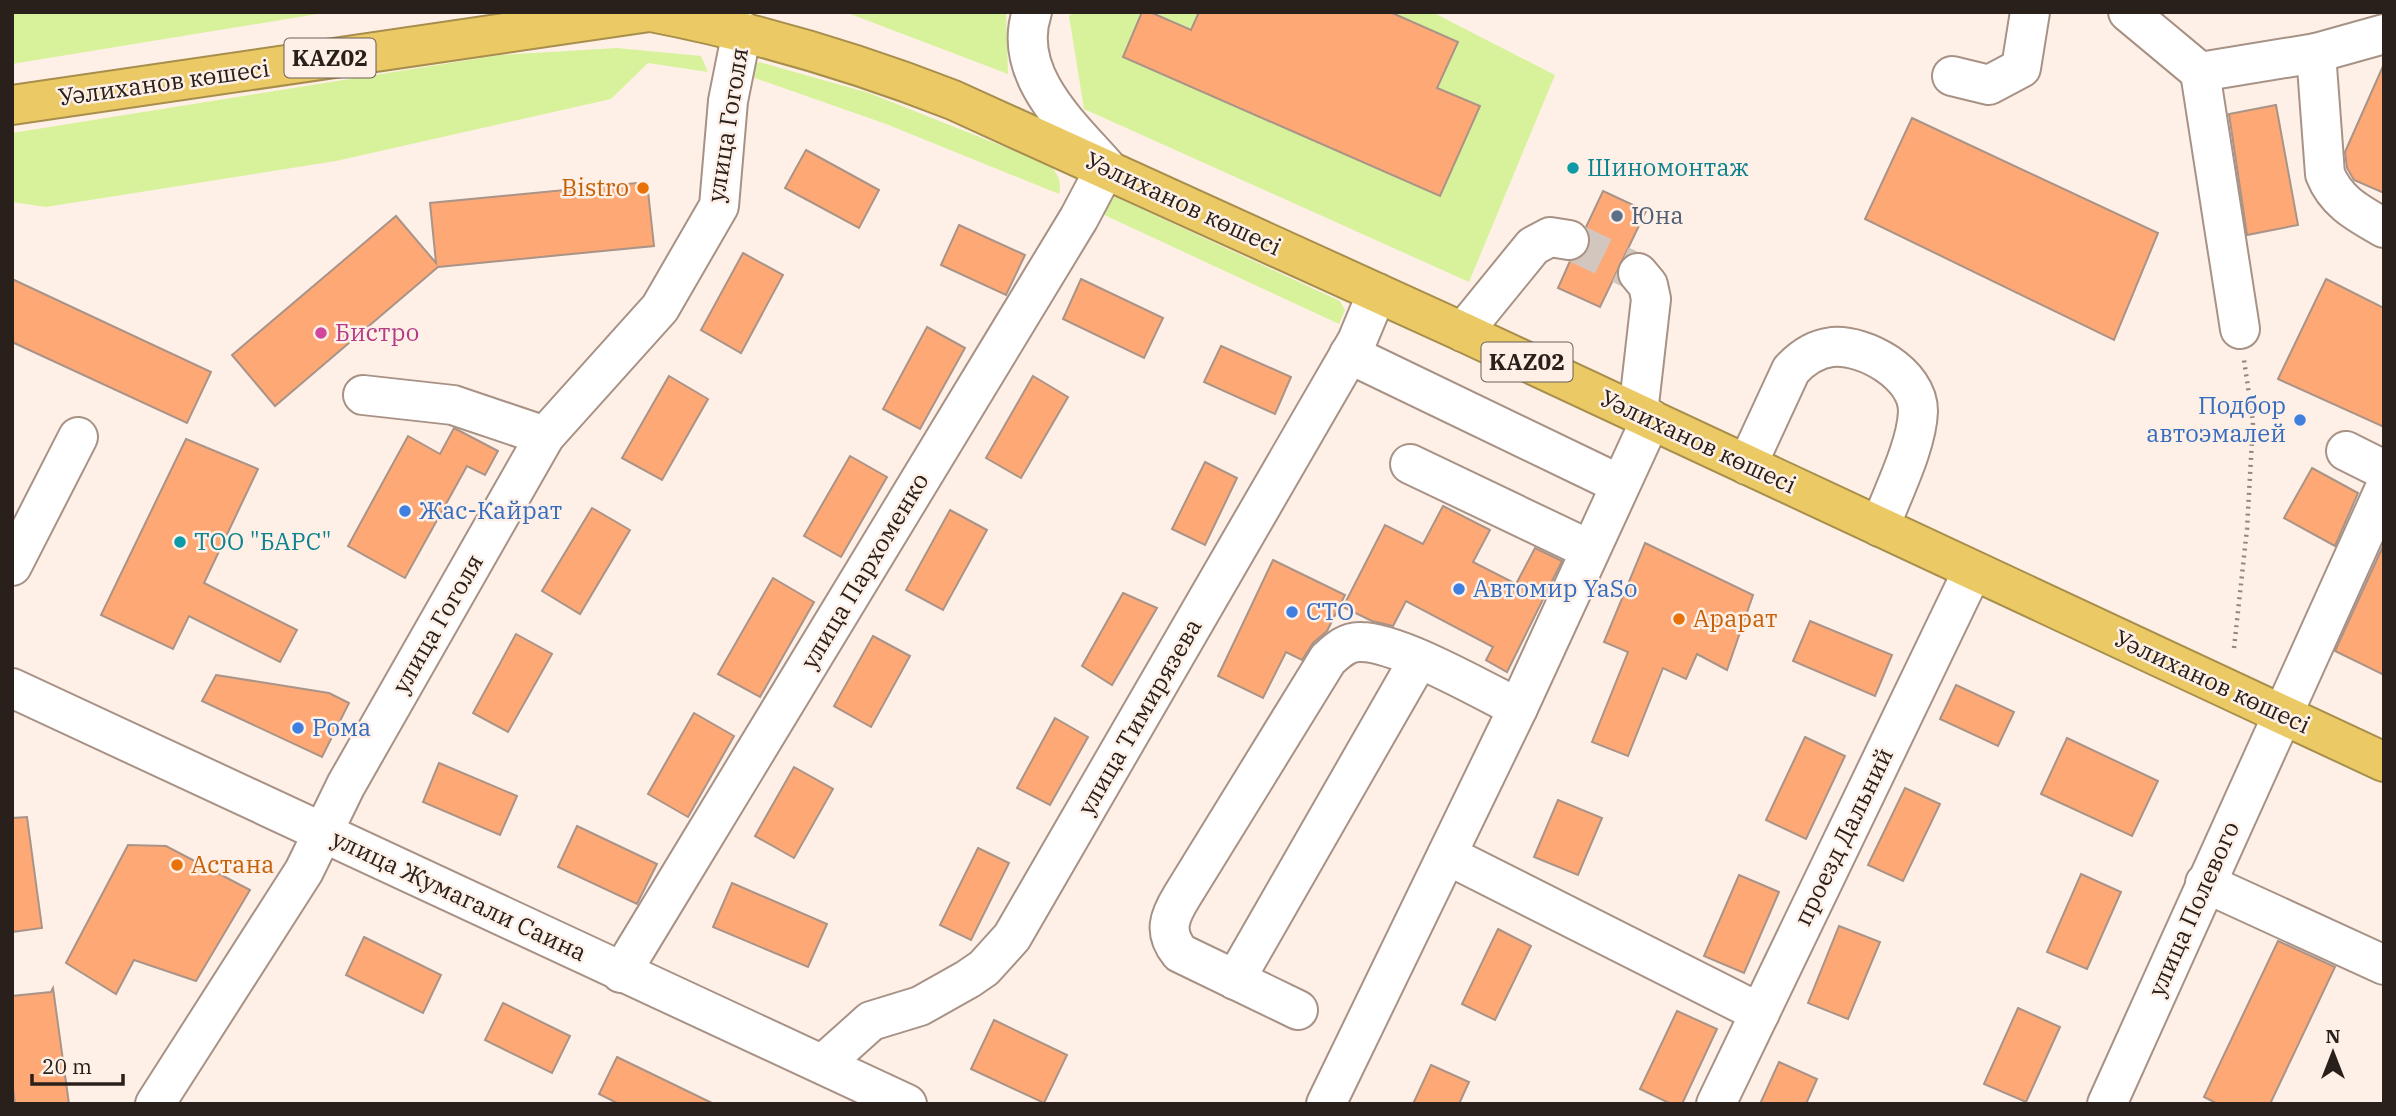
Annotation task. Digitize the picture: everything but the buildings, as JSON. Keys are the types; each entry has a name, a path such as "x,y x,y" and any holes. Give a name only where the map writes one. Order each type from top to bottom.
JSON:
{"highway":[{"name":"Уәлиханов көшесі","path":"12,105 650,12 742,31 905,82 1106,167 1644,416 1972,572 2384,761"}],"street":[{"path":"1032,12 1030,55 1047,100 1106,167"},
{"path":"1952,76 1989,85 2021,68 2030,12"},
{"path":"2128,12 2200,72 2240,329"},
{"name":"улица Гоголя","path":"155,1104 304,871 321,832 545,436 660,308 719,206 728,101 742,31"},
{"path":"2200,72 2316,53 2384,34"},
{"path":"2316,53 2328,181 2340,200 2384,228"},
{"name":"улица Пархоменко","path":"621,973 1079,218 1106,167"},
{"path":"1463,332 1533,246 1550,237 1569,240"},
{"path":"1326,1104 1518,708 1619,484 1644,416 1651,299 1648,285 1638,273"},
{"name":"улица Тимирязева","path":"823,1064 871,1021 920,1006 968,979 991,961 1012,937 1349,354 1377,293"},
{"path":"1747,465 1791,370 1801,359 1831,347 1848,348 1897,368 1914,390 1918,408 1916,427 1880,527"},
{"path":"1349,354 1619,484"},
{"path":"363,395 453,405 545,436"},
{"path":"12,566 25,507 78,437"},
{"path":"2346,451 2384,470"},
{"path":"1410,464 1588,550"},
{"name":"улица Полевого","path":"2107,1104 2384,490"},
{"name":"проезд Дальний","path":"1716,1104 1972,572"},
{"path":"1298,1010 1180,953 1169,936 1168,926 1175,906 1328,659 1347,644 1359,641 1419,659 1518,708"},
{"path":"1235,980 1419,659"},
{"name":"улица Жумагали Саина","path":"12,688 907,1104"},
{"path":"1447,855 1760,1013"},
{"path":"2205,883 2384,965"}],"path":[{"path":"2234,648 2247,529 2253,422 2240,329"}],"green space":[{"path":"12,12 330,12 12,64"},
{"path":"845,12 1006,12 1008,74"},
{"path":"1074,12 1432,12 1555,75 1469,282 1084,109 1069,16"},
{"path":"617,48 701,56 708,72 648,63 611,99 336,161 46,207 12,202 12,133 500,55"},
{"path":"759,62 869,93 1050,165 1059,178 1059,194 886,124 746,75 747,68"},
{"path":"1109,194 1340,301 1345,310 1339,324 1100,213"}],"tunnel":[{"path":"1569,240 1638,273"}],"place":[{"name":"Шиномонтаж","path":"1573,168"},
{"name":"Bistro","path":"643,188"},
{"name":"Юна","path":"1617,216"},
{"name":"Бистро","path":"321,333"},
{"name":"Подбор автоэмалей","path":"2300,420"},
{"name":"Жас-Кайрат","path":"405,511"},
{"name":"ТОО \"БАРС\"","path":"180,542"},
{"name":"Автомир YaSo","path":"1459,589"},
{"name":"СТО","path":"1292,612"},
{"name":"Арарат","path":"1679,619"},
{"name":"Рома","path":"298,728"},
{"name":"Астана","path":"177,865"}]}
